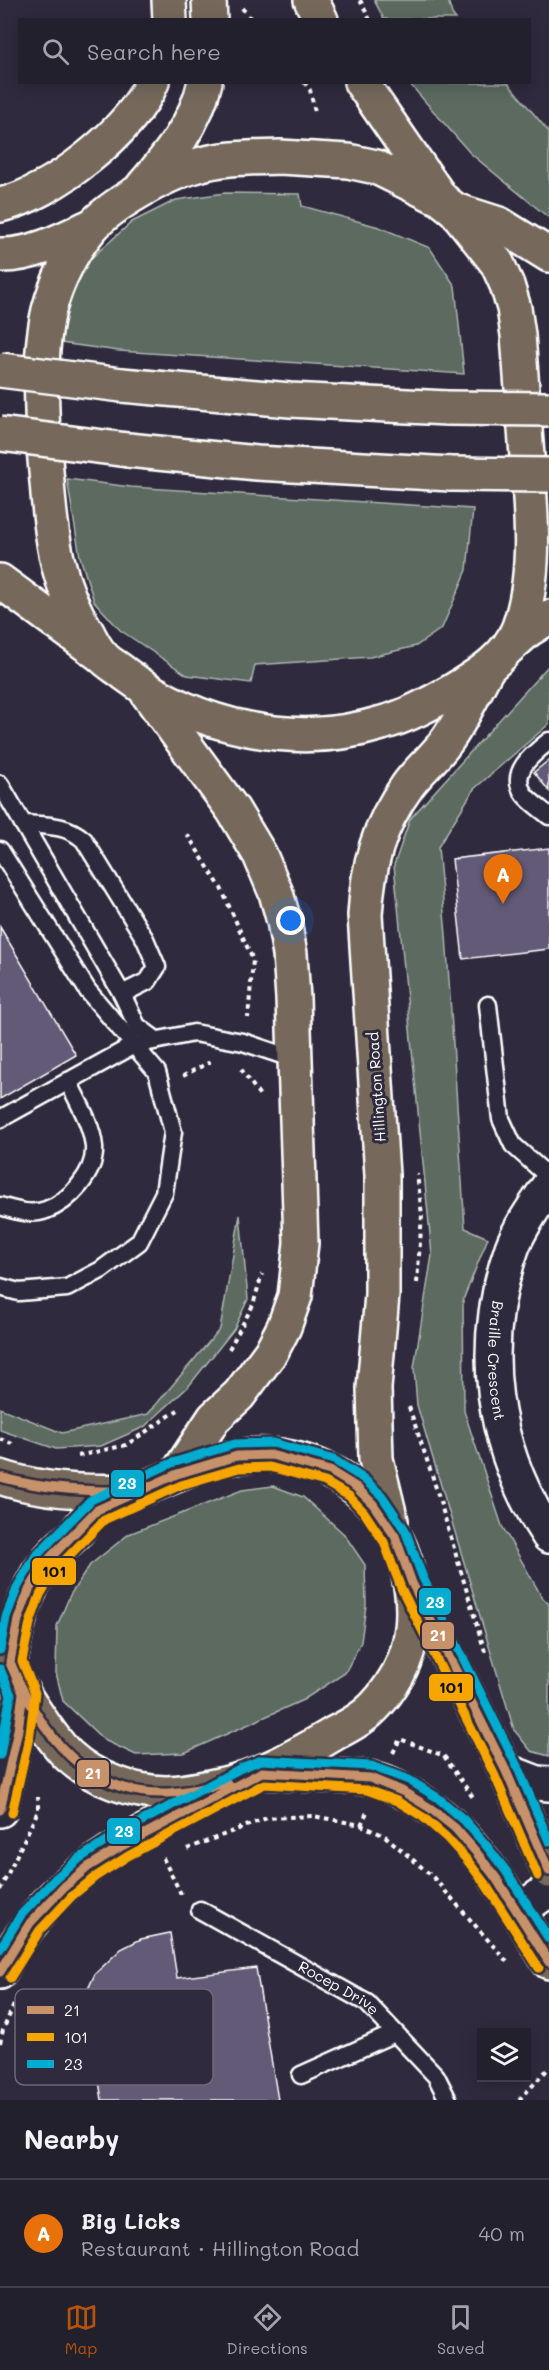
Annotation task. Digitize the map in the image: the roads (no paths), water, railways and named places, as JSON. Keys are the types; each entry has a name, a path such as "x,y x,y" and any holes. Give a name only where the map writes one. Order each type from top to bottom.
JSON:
{"main road":[{"path":"169,0 170,18"},
{"path":"209,0 210,18"},
{"path":"311,0 320,18"},
{"path":"0,205 39,190 72,170 115,134 133,114 148,93 151,84"},
{"path":"134,196 173,149 189,125 197,109 204,84"},
{"path":"362,84 448,204 496,263 507,285 514,308 531,530 531,564 519,628 498,658"},
{"path":"0,255 11,256 34,250 93,225 162,179 195,165 228,159 280,157 348,160 376,167 448,204 500,224 549,255"},
{"path":"93,225 65,271 49,309 43,373 45,457 56,558 64,588 78,619 102,656"},
{"path":"0,370 122,385 290,400 447,408 549,409"},
{"path":"0,434 257,463 451,474 549,475"},
{"path":"0,581 168,703 221,724 263,732 327,734 367,727 409,713 434,702 498,658 528,630 549,618"},
{"name":"Hillington Road","path":"395,1536 376,1459 374,1388 382,1295 382,1175 365,915 367,886 371,859 390,813 409,784 445,743 498,658"},
{"path":"143,687 243,824 260,855 276,893 290,954 301,1243 295,1296 284,1327 271,1352 239,1395 214,1418 177,1474"},
{"path":"412,1583 412,1622 407,1650 399,1672 366,1715 255,1775 208,1787 166,1793 131,1788 100,1777 68,1755 22,1693 5,1655 29,1590 45,1563 97,1510 177,1474 237,1456 271,1455 330,1471 356,1487 373,1504 395,1536 412,1583 506,1771 549,1871"},
{"path":"0,1477 39,1488 64,1491 139,1491"},
{"path":"255,1775 370,1778 417,1799 439,1813 473,1845 498,1879 549,1962"}],"street":[{"name":"Braille Crescent","path":"548,1531 522,1488 508,1451 499,1419 491,1353 494,1320 513,1247 549,1185"},
{"path":"0,1810 18,1730 22,1693"},
{"path":"506,1771 537,1783 549,1784"},
{"path":"8,1986 30,1923 64,1887 88,1867 123,1846 255,1775"},
{"path":"518,1911 549,1890"}],"lane":[{"path":"549,741 527,758 519,776 523,793 549,816"},
{"path":"0,784 122,994 137,1026 156,1040"},
{"path":"23,824 61,827 74,831 84,840 145,939 157,967 148,981 122,994"},
{"path":"0,850 88,991 157,1072 173,1132 164,1193 139,1242 101,1270 67,1288 19,1292 0,1287"},
{"path":"488,1005 501,1119 513,1145 549,1177"},
{"path":"0,1119 134,1045 156,1040 194,1033 243,1042 294,1059"},
{"path":"0,1206 19,1212 45,1211 67,1199 86,1178 94,1149 88,1122 68,1082"},
{"name":"Rocep Drive","path":"200,1910 367,2003 436,2076 448,2100"},
{"path":"301,2075 395,2033"}],"place":[{"name":"Big Licks","path":"503,904"}]}
